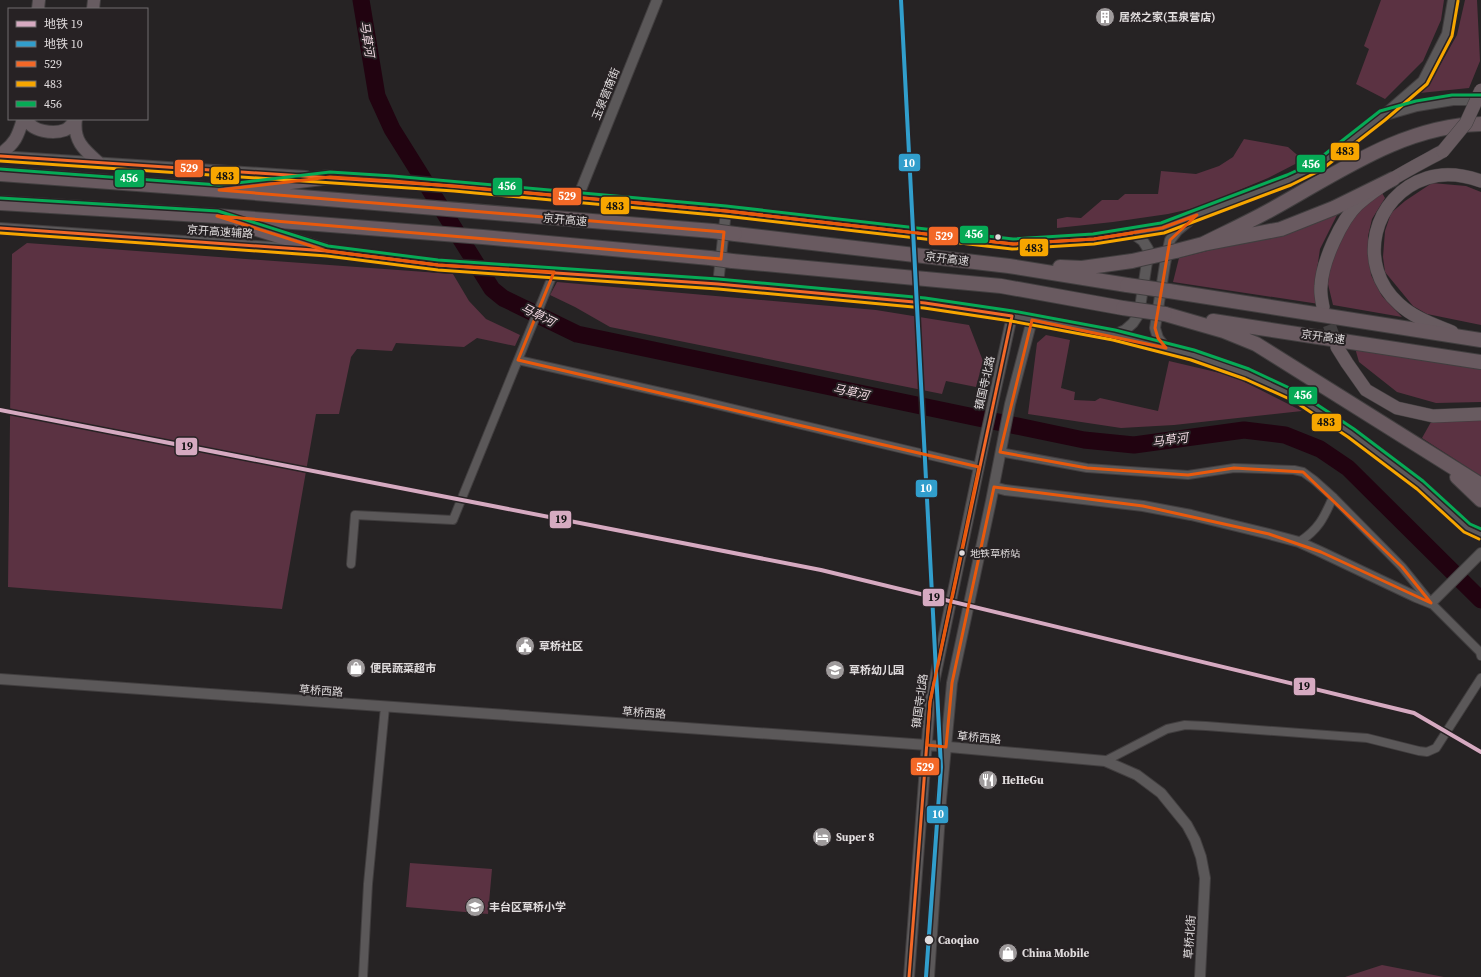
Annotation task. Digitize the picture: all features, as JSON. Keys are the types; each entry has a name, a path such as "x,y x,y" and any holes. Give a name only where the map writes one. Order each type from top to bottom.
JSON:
{"highway":[{"path":"1009,266 1082,268 1132,261 1176,252 1204,244 1280,229 1334,208 1443,151 1466,123 1481,90"},
{"path":"1204,244 1273,209 1345,167 1414,136 1446,128 1481,124"},
{"name":"京开高速","path":"0,174 219,190 467,212 713,231 1009,266 1481,340"},
{"path":"1461,336 1413,316 1398,304 1383,285 1376,266 1374,244 1377,226 1385,210 1396,195 1411,185 1428,177 1445,174 1466,176 1481,181"},
{"path":"219,190 330,178"},
{"path":"1323,307 1321,286 1327,255 1341,228 1357,205 1393,178"},
{"name":"京开高速","path":"0,203 217,216 483,237 1001,286 1124,308 1481,362"},
{"path":"217,216 327,251"},
{"path":"1165,314 1224,331 1256,344 1439,460 1481,484"},
{"path":"1337,346 1366,390 1397,408 1433,416 1481,414"},
{"path":"1439,460 1481,500"}],"main road":[{"path":"0,155 16,139 23,120"},
{"path":"27,120 35,129 59,132 67,129 75,120"},
{"path":"75,120 78,141 98,162"}],"street":[{"name":"玉泉营南街","path":"578,197 656,0"},
{"path":"0,155 454,186 726,211 1013,244 1094,239 1162,228 1289,180 1318,166 1382,116 1423,81 1447,34 1453,0"},
{"path":"1382,116 1417,106 1453,100 1481,100"},
{"path":"718,284 726,211"},
{"path":"1166,348 1158,338 1155,328 1170,240 1178,230 1197,215"},
{"name":"京开高速辅路","path":"0,228 327,251 438,265 554,272"},
{"path":"1114,335 1125,330 1133,323 1139,314 1148,262 1148,249 1143,241 1132,233"},
{"path":"351,564 355,515 453,520 554,272 718,284 925,303 1012,316 1114,335 1192,355 1247,374 1296,397 1351,433 1420,485 1467,528 1481,535"},
{"name":"镇国寺北路","path":"909,977 930,702 1012,316"},
{"path":"929,977 952,683 994,487 1010,404 1032,320"},
{"path":"518,360 692,399 979,467"},
{"path":"1001,449 1087,468 1188,475 1234,468 1294,470 1304,472 1333,497 1434,600 1480,652 1481,656"},
{"path":"994,487 1005,490 1143,506 1178,512 1299,542 1434,600"},
{"path":"1299,542 1310,535 1324,519 1333,497"},
{"path":"1434,600 1481,553"},
{"path":"1105,761 1167,729 1185,726 1206,726 1367,738 1427,752 1436,748 1444,738 1481,678"},
{"name":"草桥西路","path":"0,679 927,745 1105,761 1137,775 1161,793 1187,825 1201,857 1205,878 1205,898"},
{"path":"363,977 368,884 385,707"},
{"name":"草桥北街","path":"1200,977 1205,898"}],"highlighted area":[{"path":"330,177 393,181 726,211 1013,244 1094,239 1162,228 1197,215 1170,240 1155,328 1158,338 1166,348 1032,320 1000,452 1087,468 1188,475 1234,468 1303,472 1402,567 1431,603 1321,552 1269,534 1143,506 994,487 952,683 946,747 927,745 930,702 979,467 518,360 554,272 438,265 327,251 217,216 721,259 724,232 219,190"}],"shaded area":[{"path":"1381,0 1444,0 1441,20 1423,61 1385,99 1356,84 1369,49 1364,46"},
{"path":"1465,0 1477,0 1480,61 1469,88 1420,93 1440,65 1457,35"},
{"path":"1244,139 1288,147 1303,160 1268,178 1199,207 1168,214 1057,228 1057,219 1067,217 1081,218 1102,200 1118,200 1125,194 1158,194 1161,171 1196,174 1219,166 1233,157"},
{"path":"1432,183 1466,186 1481,192 1481,325 1427,314 1413,306 1385,272 1383,257 1385,231 1391,213 1405,201"},
{"path":"1382,193 1385,198 1372,219 1368,236 1371,275 1382,296 1402,317 1333,305 1328,284 1329,266 1349,221 1371,199"},
{"path":"1340,209 1320,249 1315,283 1319,304 1173,282 1179,258 1267,236"},
{"path":"27,243 453,274 469,301 486,319 520,335 515,346 477,338 464,347 396,343 392,351 357,349 351,357 339,414 316,414 282,609 8,587 12,254"},
{"path":"557,282 876,310 969,325 983,361 976,387 946,381 942,394 610,327 550,295"},
{"path":"1046,335 1070,340 1061,388 1075,392 1074,400 1095,401 1100,398 1158,411 1169,361 1233,376 1302,411 1174,425 1121,428 1028,414 1037,343"},
{"path":"1355,348 1481,368 1481,402 1436,403 1397,392 1359,362"},
{"path":"1481,418 1481,476 1422,438 1431,422"},
{"path":"410,863 492,869 488,914 406,907"},
{"path":"1382,965 1444,977 1345,977"}],"waterway":[{"name":"马草河","path":"361,0 377,96 392,129 492,289 503,298 577,334 1084,440 1134,445 1244,430 1285,435 1320,449 1348,468 1481,600"}],"tunnel":[{"path":"1323,307 1337,347"}],"metro line":[{"name":"10","path":"901,0 941,767 926,977"},
{"name":"19","path":"0,410 821,570 1414,713 1481,752"}],"transit line":[{"name":"483","path":"0,161 454,191 725,216 1012,249 1094,244 1164,233 1291,185 1321,170 1385,120 1427,84 1452,36 1458,1"},
{"name":"456","path":"0,169 219,185 330,172 393,176 726,206 1013,239 1093,234 1161,223 1287,175 1315,162 1380,111 1416,101 1452,95 1481,95"},
{"name":"529","path":"0,156 454,186 726,211 1013,244 1094,239 1132,233"},
{"name":"456","path":"0,198 218,211 328,246 438,260 718,279 925,298 1013,311 1115,330 1194,350 1249,369 1298,392 1354,429 1423,481 1470,524 1481,529"},
{"name":"529","path":"0,228 327,251 438,265 718,284 925,303 1012,316 930,702 909,977"},
{"name":"483","path":"0,233 327,256 438,270 718,289 924,308 1011,321 1113,340 1191,360 1245,379 1294,401 1348,437 1417,489 1464,532 1479,539"}],"place":[{"name":"居然之家(玉泉营店)","path":"1105,17"},
{"name":"地铁草桥站","path":"962,553"},
{"name":"草桥社区","path":"525,646"},
{"name":"便民蔬菜超市","path":"356,668"},
{"name":"草桥幼儿园","path":"835,670"},
{"name":"HeHeGu","path":"988,780"},
{"name":"Super 8","path":"822,837"},
{"name":"丰台区草桥小学","path":"475,907"},
{"name":"Caoqiao","path":"929,940"},
{"name":"China Mobile","path":"1008,953"}]}
